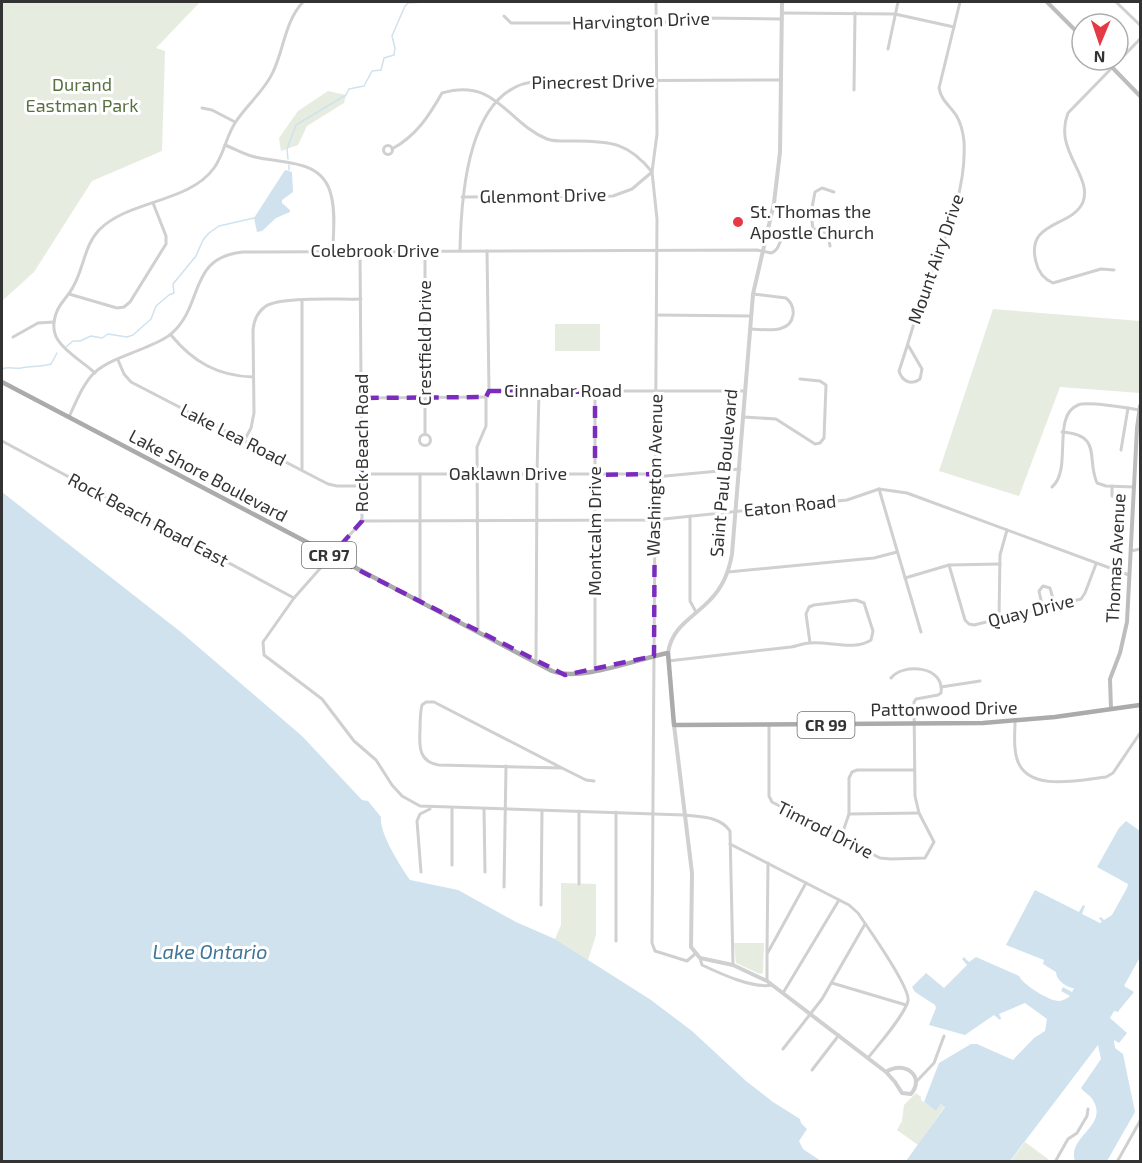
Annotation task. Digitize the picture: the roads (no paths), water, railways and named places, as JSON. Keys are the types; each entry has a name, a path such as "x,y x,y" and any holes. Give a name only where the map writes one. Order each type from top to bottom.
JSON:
{"main road":[{"path":"1049,2 1070,24"},
{"path":"1117,72 1140,96"},
{"name":"Lake Shore Boulevard","path":"2,382 536,663 565,675 668,653"},
{"name":"Thomas Avenue","path":"1111,708 1110,679 1125,635 1140,408"},
{"name":"Saint Paul Boulevard","path":"668,653 674,725"},
{"name":"Pattonwood Drive","path":"674,725 1015,722 1140,705"}],"street":[{"path":"95,373 60,344 55,333 54,322 59,306 77,279 90,242 98,231 111,220 203,179 215,167 235,122 273,73 289,23 303,2"},
{"name":"Washington Avenue","path":"657,2 657,134 652,172 657,205 653,948 687,961 698,956"},
{"name":"Saint Paul Boulevard","path":"668,653 671,639 678,628 715,594 728,572 732,554 753,294 778,175 782,2"},
{"path":"888,49 898,2"},
{"name":"Mount Airy Drive","path":"908,345 922,369 920,379 913,383 908,383 903,379 899,371 910,332 956,208 961,188 964,147 962,128 956,114 939,91 960,2"},
{"path":"1116,2 1140,25"},
{"path":"854,90 855,13"},
{"name":"Harvington Drive","path":"504,16 510,23 656,23 704,18 855,13 895,14 954,27"},
{"path":"1107,72 1073,106 1066,117 1065,132 1069,154 1084,185 1082,204 1071,217 1051,225 1042,232 1037,241 1035,255 1041,274 1053,283 1101,269 1114,270"},
{"name":"Pinecrest Drive","path":"460,251 462,197 466,171 482,126 508,89 532,81 781,80"},
{"path":"392,149 420,127 442,93 455,89 468,90 483,94 497,102 547,139 617,144 633,153 652,172"},
{"path":"202,108 212,110 235,122"},
{"path":"225,145 256,157 301,164 322,176 332,197 333,251"},
{"name":"Glenmont Drive","path":"462,197 613,196 632,189 652,172"},
{"path":"813,229 812,213 815,192 822,188 834,192"},
{"path":"69,294 117,308 124,307 130,302 166,244 166,236 153,203"},
{"path":"762,251 774,252 786,233 813,229 826,232 830,237 830,246"},
{"name":"Rock Beach Road","path":"360,250 362,522 294,598 263,642 264,655 322,699 354,741 376,760 392,785 402,796 417,805 452,809 684,815 716,819 730,831 730,844"},
{"name":"Crestfield Drive","path":"425,251 425,434"},
{"path":"478,632 477,447 486,426 486,397 489,391 487,251"},
{"name":"Colebrook Drive","path":"171,335 184,318 203,274 212,263 223,256 243,252 762,251"},
{"path":"750,329 784,328 791,322 794,314 792,305 786,298 753,294"},
{"path":"244,441 253,418 253,330 258,315 272,303 285,300 361,299"},
{"path":"302,300 302,469"},
{"path":"657,315 751,316"},
{"path":"13,337 38,323 54,322"},
{"path":"68,417 95,373 171,335 191,356 208,368 227,374 253,377"},
{"name":"Lake Lea Road","path":"118,360 131,382 244,441 331,485 362,486"},
{"path":"744,417 776,419 815,444 820,443 824,438 826,385 820,381 800,380"},
{"name":"Cinnabar Road","path":"489,391 746,391"},
{"path":"536,663 539,391"},
{"name":"Montcalm Drive","path":"595,392 595,670"},
{"name":"Cinnabar Road","path":"361,398 486,397"},
{"path":"1052,487 1058,482 1061,473 1062,432 1070,411 1079,405 1140,408"},
{"path":"1121,450 1128,408"},
{"path":"1062,432 1077,434 1089,443 1093,454 1096,480 1099,484 1134,487"},
{"name":"Rock Beach Road East","path":"2,441 294,598"},
{"name":"Oaklawn Drive","path":"362,474 655,476 740,469"},
{"path":"420,474 420,602"},
{"path":"1112,486 1112,496"},
{"path":"879,489 921,632"},
{"name":"Eaton Road","path":"362,522 654,520 847,500 879,489 907,492 1129,575"},
{"path":"690,516 690,600 696,612"},
{"path":"999,619 1000,550 1007,530"},
{"path":"1130,552 1140,550"},
{"path":"728,572 874,558 897,552"},
{"name":"Quay Drive","path":"949,565 967,622 974,625 1083,598 1096,563"},
{"path":"905,578 949,565 1000,564"},
{"path":"1043,609 1039,591 1043,586 1050,588 1055,606"},
{"path":"667,661 810,643 843,644 869,641 873,637 873,632 864,603 856,600 809,607 806,614 810,643"},
{"path":"891,678 898,672 926,669 936,676 941,687 980,681"},
{"name":"Timrod Drive","path":"769,724 770,800 774,804 883,858 924,858 933,846 933,841 919,813 915,796 915,700 938,695 941,693 941,687"},
{"path":"562,768 439,765 429,762 423,757 420,749 422,705 428,701 436,703 586,780 594,781"},
{"path":"1015,722 1015,749 1019,766 1032,777 1047,782 1106,777 1113,773 1140,733"},
{"name":"Saint Paul Boulevard","path":"674,725 692,873 691,947 698,956"},
{"path":"504,887 506,766"},
{"path":"840,838 849,814 849,778 852,772 857,770 914,770"},
{"path":"421,872 417,821 420,814 430,808"},
{"path":"452,809 452,865"},
{"path":"484,809 485,872"},
{"path":"541,905 542,811"},
{"path":"579,811 579,884"},
{"path":"616,812 616,941"},
{"path":"849,814 919,813"},
{"path":"733,965 730,844 839,900 856,910 866,924 906,988 908,997 906,1005 868,1058"},
{"path":"767,981 768,864"},
{"path":"766,954 806,883"},
{"path":"783,993 839,900"},
{"path":"783,1049 832,983 866,924"},
{"path":"698,956 733,965 767,981 886,1072 904,1094 913,1092 916,1082 934,1063 944,1036"},
{"path":"698,956 702,964 723,974 759,986 772,985"},
{"path":"832,983 906,1005"},
{"path":"812,1070 839,1035"},
{"path":"886,1072 899,1067 906,1068 912,1072 916,1082"},
{"path":"1055,1161 1072,1136 1077,1133 1087,1116 1088,1109"},
{"path":"1117,1161 1140,1121"}],"water":[{"path":"285,170 292,172 293,192 282,200 282,203 290,212 276,218 262,231 257,232 254,218"},
{"name":"Lake Ontario","path":"2,492 182,633 302,736 362,800 368,801 381,817 387,841 410,880 458,890 516,922 555,939 651,1000 692,1031 746,1081 800,1119 807,1129 799,1141 803,1149 821,1161 2,1161"},
{"path":"1126,821 1140,831 1140,957 1124,986 1134,992 1118,1012 1114,1011 1110,1018 1127,1033 1119,1043 1114,1040 1115,1048 1123,1054 1135,1112 1107,1161 1075,1161 1074,1153 1076,1145 1092,1125 1097,1111 1094,1102 1081,1088 1101,1059 1098,1045 1010,1161 906,1161 945,1107 941,1104 936,1111 924,1102 939,1063 971,1044 977,1044 1013,1060 1034,1038 1045,1031 1047,1019 1025,1003 999,1014 1000,1020 994,1015 965,1035 929,1025 936,1008 935,1005 915,992 912,987 926,973 944,988 967,965 962,959 964,957 969,962 976,957 1019,976 1030,987 1049,998 1059,1001 1069,997 1061,991 1063,987 1072,992 1074,988 1062,983 1056,972 1043,964 1044,960 1006,945 1035,890 1079,912 1083,905 1085,906 1082,914 1100,923 1102,922 1099,918 1104,920 1112,915 1128,884 1097,867 1119,828"}],"waterway":[{"path":"288,159 287,149 296,125 346,95 349,89 364,86 372,71 381,70 384,58 394,55 392,36 405,6 408,3 424,2"},
{"path":"289,165 289,170"},
{"path":"66,347 73,341 80,341 91,336 102,338 108,334 127,337 133,335 151,319 156,306 174,293 173,284 196,256 209,233 219,226 254,218"},
{"path":"2,369 51,364 57,353"}],"place":[{"name":"St. Thomas the Apostle Church","path":"738,222"}],"park label":[{"name":"Durand Eastman Park","path":"82,95"}]}
